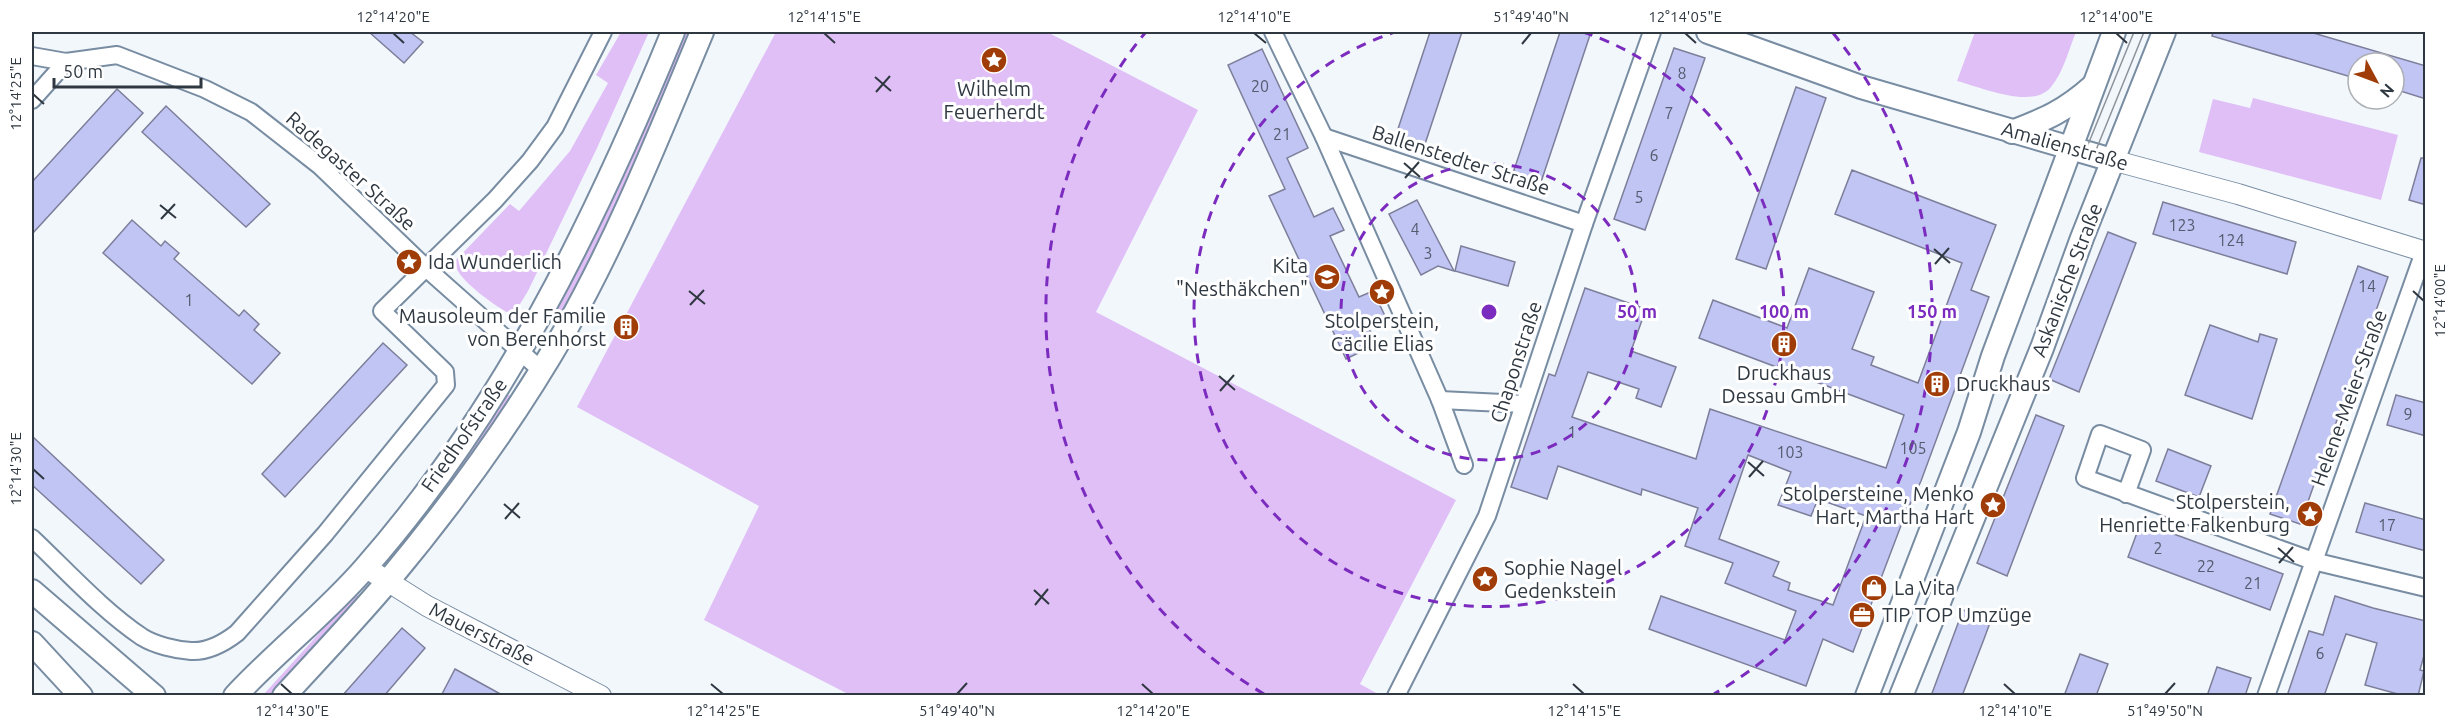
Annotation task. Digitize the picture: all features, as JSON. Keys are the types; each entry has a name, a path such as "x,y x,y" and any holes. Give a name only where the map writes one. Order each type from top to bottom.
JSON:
{"main road":[{"name":"Friedhofstraße","path":"235,696 365,567 449,461 487,407 521,352 595,211 673,32"},
{"name":"Friedhofstraße","path":"284,696 387,582 465,483 541,370 567,326 626,211 702,32"},
{"name":"Amalienstraße","path":"1708,32 1861,87 2112,160"},
{"path":"1868,696 1969,432 1993,356 2114,32"},
{"name":"Askanische Straße","path":"1900,696 2042,348 2112,160 2138,100 2163,32"},
{"path":"2012,132 2055,115 2073,104 2094,84"},
{"path":"32,591 154,696"},
{"path":"32,643 81,696"}],"street":[{"path":"32,538 106,607 144,638 169,648 193,652 220,645 237,633 308,555 446,386 445,372 382,311 530,161 555,127 603,32"},
{"path":"1273,32 1324,137 1440,400 1464,465"},
{"name":"Chaponstraße","path":"1396,696 1481,530 1584,224 1652,32"},
{"name":"Radegaster Straße","path":"32,56 66,62 117,55 205,90 251,112 320,166 426,268 541,370"},
{"path":"32,100 66,62"},
{"name":"Ballenstedter Straße","path":"1324,137 1584,224"},
{"name":"Amalienstraße","path":"2112,160 2260,201 2425,252"},
{"name":"Helene-Meier-Straße","path":"2266,696 2425,252"},
{"path":"1440,400 1524,404"},
{"path":"2126,494 2313,561 2426,588"},
{"name":"Mauerstraße","path":"365,567 428,606 601,696"}],"shaded area":[{"path":"621,32 649,32 597,148 528,291 517,309 509,313 488,300 465,281 457,269 456,260 510,204 519,211 570,151 608,83 596,75"},
{"path":"684,32 692,32 614,211 561,316 554,313 610,204"},
{"path":"776,32 1047,32 1198,110 1096,312 1456,500 1360,684 1377,695 850,695 704,620 759,506 577,407"},
{"path":"1975,32 2076,32 2062,68 2051,87 2043,94 2019,97 1992,92 1957,81"},
{"path":"2253,98 2398,135 2381,200 2199,152 2213,99 2250,108"},
{"path":"508,395 511,399 424,521 420,518 474,446"},
{"path":"353,596 359,597 327,636 270,695 264,694"}],"building":[{"path":"369,32 410,32 423,42 404,63"},
{"path":"1430,32 1462,32 1422,153 1393,144"},
{"path":"1560,32 1591,32 1539,188 1511,179"},
{"path":"2213,32 2310,32 2375,51 2346,51 2346,75 2212,36"},
{"path":"1674,48 1705,58 1645,230 1614,219"},
{"path":"1262,49 1308,148 1287,158 1314,217 1333,208 1344,230 1330,236 1359,297 1373,291 1386,318 1368,327 1377,344 1346,359 1269,196 1285,189 1228,65"},
{"path":"2406,60 2426,66 2426,99 2406,93"},
{"path":"1796,87 1826,98 1766,269 1736,259"},
{"path":"117,89 143,113 32,234 32,182"},
{"path":"166,106 270,204 246,227 142,132"},
{"path":"2421,158 2426,158 2426,205 2409,200"},
{"path":"1852,170 1996,225 1971,290 1989,297 1921,481 1905,515 1853,652 1823,639 1806,686 1649,629 1661,596 1785,640 1796,611 1725,583 1733,563 1685,546 1698,508 1642,489 1641,495 1558,466 1547,499 1511,487 1549,374 1555,376 1585,288 1646,309 1631,351 1676,367 1661,407 1636,398 1639,389 1588,372 1572,417 1696,459 1710,409 1886,468 1904,415 1699,338 1713,300 1787,328 1809,268 1874,292 1852,349 1874,357 1871,365 1918,383 1962,263 1835,214","holes":["1748,455 1791,472 1778,505 1811,516 1818,499 1866,516 1833,605 1788,590 1790,583 1773,576 1779,562 1719,539"]},
{"path":"1417,200 1454,271 1438,266 1421,275 1389,214"},
{"path":"2163,202 2296,242 2287,274 2153,234"},
{"path":"132,220 161,246 165,241 179,253 174,259 239,316 244,310 259,324 254,330 280,353 252,384 103,253"},
{"path":"2108,232 2136,243 2079,392 2049,379"},
{"path":"1461,246 1515,262 1508,286 1455,271"},
{"path":"2358,266 2388,277 2300,524 2270,514"},
{"path":"2210,325 2258,342 2260,334 2277,339 2252,419 2185,395"},
{"path":"383,343 407,365 285,497 262,474"},
{"path":"2396,395 2426,403 2426,436 2387,425"},
{"path":"2036,415 2064,426 2007,576 1977,563"},
{"path":"32,436 164,560 141,584 32,485"},
{"path":"2168,449 2211,466 2199,497 2156,481"},
{"path":"2365,503 2426,520 2426,551 2356,532"},
{"path":"2141,522 2283,574 2270,610 2128,557"},
{"path":"2335,596 2426,621 2426,648 2420,670 2424,671 2418,696 2405,696 2365,685 2377,643 2346,634 2324,696 2287,696 2309,631 2323,635"},
{"path":"1963,610 1991,620 1984,639 1962,696 1931,696"},
{"path":"402,628 425,648 384,696 342,696"},
{"path":"2080,654 2108,664 2096,696 2064,696"},
{"path":"2217,667 2251,678 2245,696 2207,696"},
{"path":"455,669 504,696 441,696"}],"tram line":[{"path":"2085,152 2134,32"},
{"path":"2094,155 2144,32"}],"place":[{"name":"Wilhelm Feuerherdt","path":"994,60"},
{"name":"Ida Wunderlich","path":"409,262"},
{"name":"Kita \"Nesthäkchen\"","path":"1327,277"},
{"name":"Stolperstein, Cäcilie Elias","path":"1382,292"},
{"name":"Mausoleum der Familie von Berenhorst","path":"626,327"},
{"name":"Druckhaus Dessau GmbH","path":"1784,344"},
{"name":"Druckhaus","path":"1937,384"},
{"name":"Stolpersteine, Menko Hart, Martha Hart","path":"1993,505"},
{"name":"Stolperstein, Henriette Falkenburg","path":"2310,514"},
{"name":"Sophie Nagel Gedenkstein","path":"1485,579"},
{"name":"La Vita","path":"1874,588"},
{"name":"TIP TOP Umzüge","path":"1862,615"}]}
